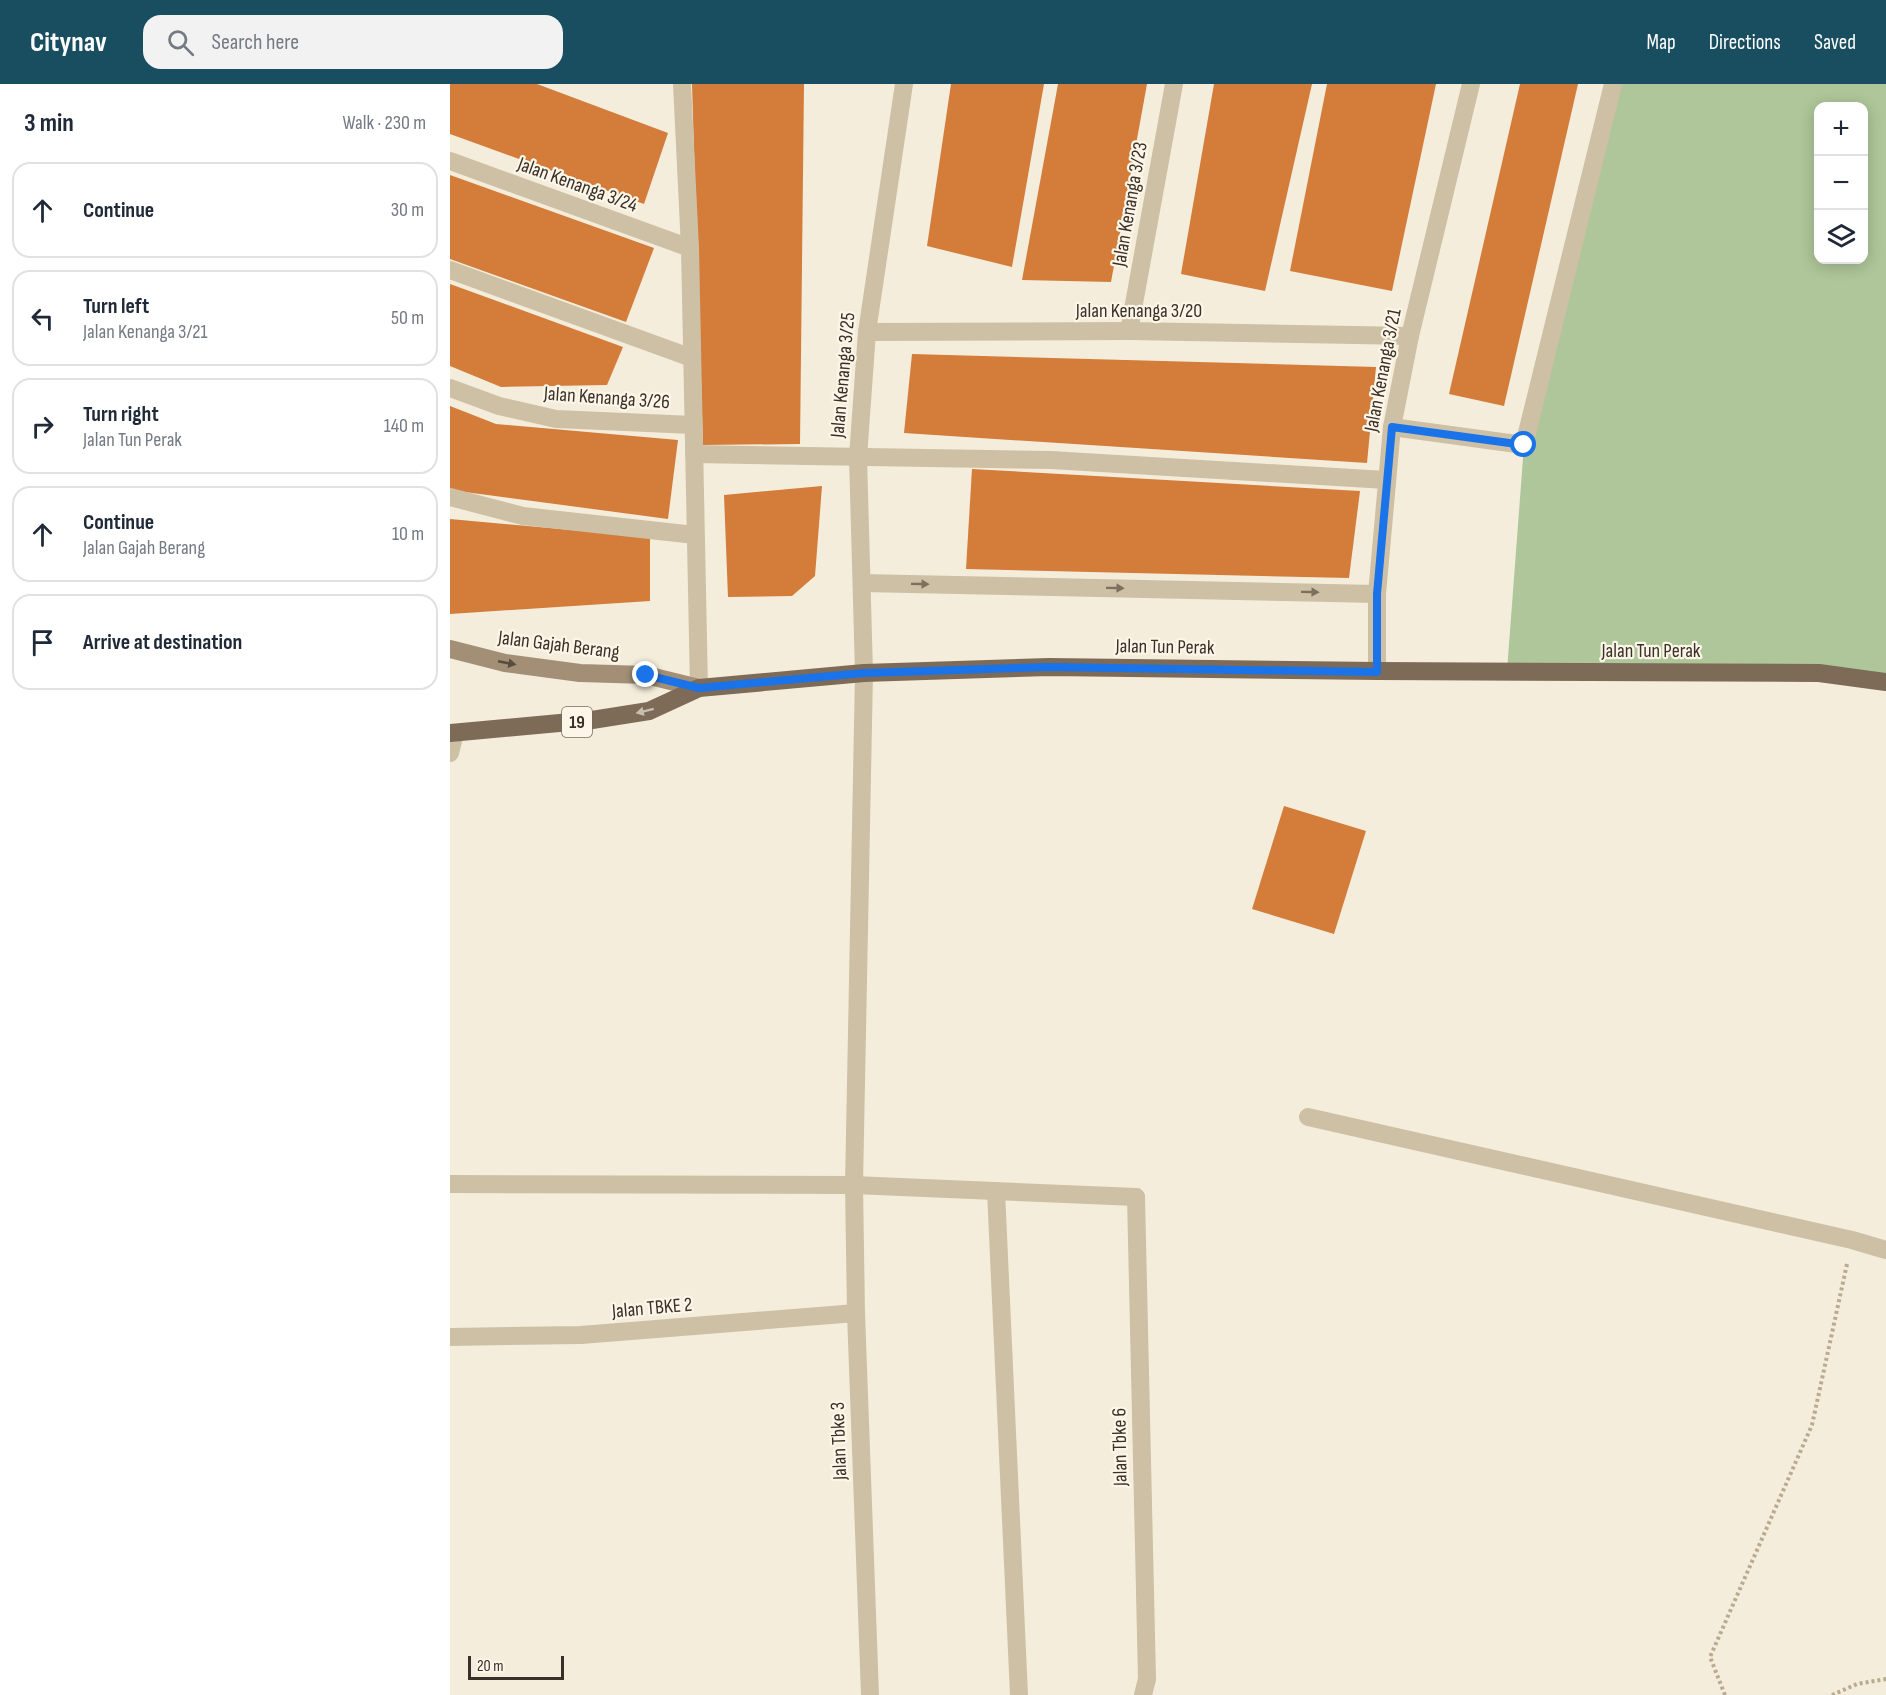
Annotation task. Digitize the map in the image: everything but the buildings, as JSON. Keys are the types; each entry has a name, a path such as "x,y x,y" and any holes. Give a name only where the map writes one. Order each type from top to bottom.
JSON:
{"main road":[{"name":"Jalan Tun Perak","path":"452,733 592,720 649,711 699,688 864,673 1049,667 1377,672 1819,673 1886,681"}],"street":[{"path":"682,84 690,248 699,688"},
{"name":"Jalan Kenanga 3/25","path":"854,1185 864,673 858,457 867,332 904,84"},
{"name":"Jalan Kenanga 3/23","path":"1129,331 1174,84"},
{"name":"Jalan Kenanga 3/21","path":"1377,672 1377,594 1392,427 1410,336 1472,84"},
{"path":"1392,427 1524,445 1613,84"},
{"name":"Jalan Kenanga 3/24","path":"450,161 690,248"},
{"path":"450,270 692,358"},
{"name":"Jalan Kenanga 3/20","path":"867,332 1129,331 1410,336"},
{"name":"Jalan Kenanga 3/26","path":"450,388 499,406 556,419 693,425"},
{"path":"694,454 1051,460 1386,480"},
{"path":"450,497 523,516 695,535"},
{"path":"862,583 1377,594"},
{"name":"Jalan Gajah Berang","path":"450,649 506,663 580,673 646,675 699,688"},
{"path":"450,753 452,733"},
{"path":"1308,1117 1852,1240 1886,1250"},
{"path":"450,1184 854,1185 996,1191 1019,1695"},
{"name":"Jalan Tbke 3","path":"854,1185 856,1313 870,1695"},
{"name":"Jalan Tbke 6","path":"996,1191 1136,1197 1147,1678 1143,1695"},
{"name":"Jalan TBKE 2","path":"450,1337 581,1335 856,1313"}],"path":[{"path":"1725,1695 1710,1658 1812,1425 1852,1240"},
{"path":"1832,1695 1857,1684 1886,1679"}],"green space":[{"path":"1613,84 1886,84 1886,684 1507,671 1524,445"}],"route":[{"path":"646,675 699,688 864,673 1049,667 1377,672 1377,594 1392,427 1524,445"}]}
